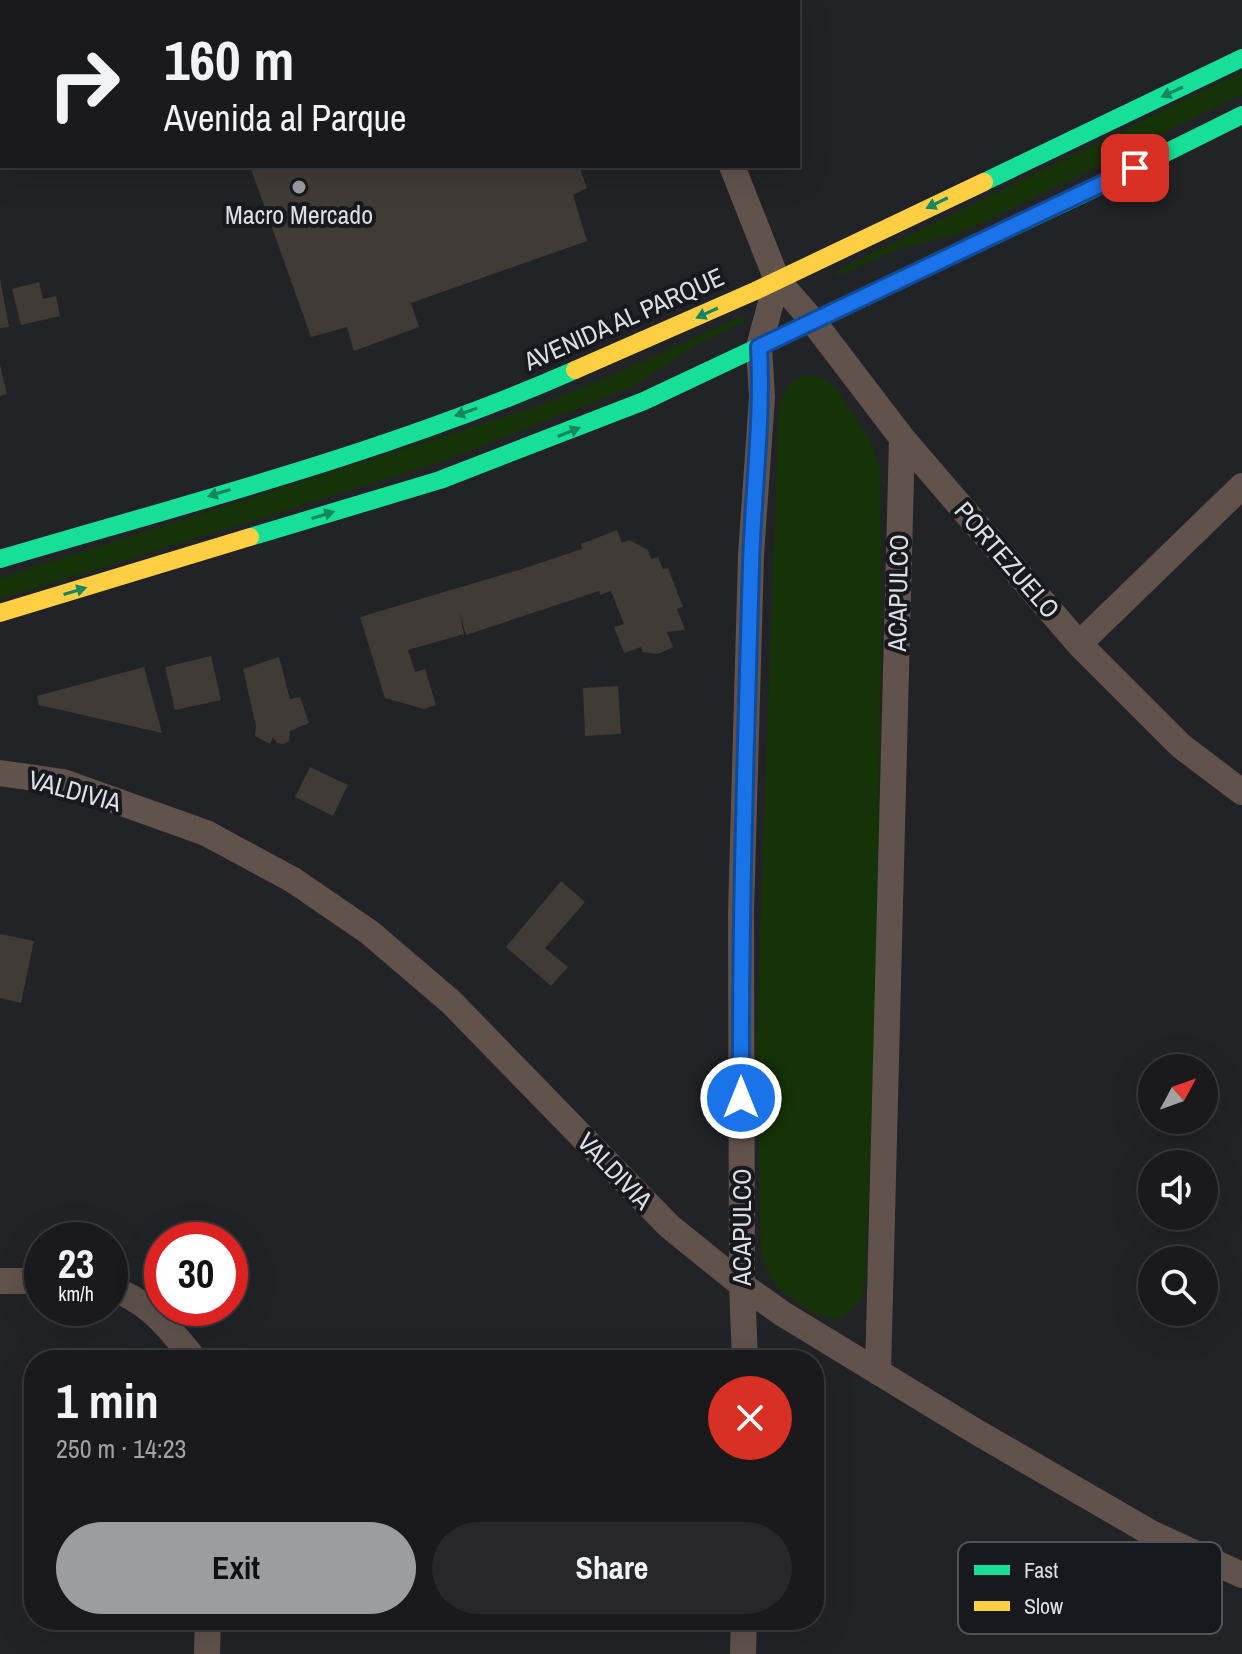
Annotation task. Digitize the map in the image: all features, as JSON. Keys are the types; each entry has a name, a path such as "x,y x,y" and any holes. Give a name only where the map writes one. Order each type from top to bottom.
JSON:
{"main road":[{"name":"AVENIDA AL PARQUE","path":"0,559 323,463 527,391 777,280 1242,58"},
{"path":"0,613 440,480 644,401 759,347 804,311 1087,192 1242,115"}],"street":[{"name":"PORTEZUELO","path":"733,168 777,280 902,438 1079,644 1181,746 1242,792"},
{"name":"ACAPULCO","path":"745,1350 741,912 751,555 762,397 759,347 777,280"},
{"name":"ACAPULCO","path":"878,1372 902,438"},
{"path":"1079,644 1242,486"},
{"name":"VALDIVIA","path":"0,773 63,782 206,833 293,880 356,923 451,1002 669,1226 742,1285 878,1372 1170,1542"},
{"path":"0,1281 24,1281"},
{"path":"128,1296 159,1316 187,1350"},
{"name":"VALDIVIA","path":"1222,1566 1242,1575"},
{"path":"207,1654 208,1630"},
{"path":"743,1654 744,1630"}],"green space":[{"path":"1242,72 1242,94 980,224 950,236 894,250 839,276 835,272"},
{"path":"742,316 745,321 696,345 632,387 443,461 0,599 0,578 535,407"},
{"path":"805,375 825,379 841,395 870,441 880,469 882,605 875,1020 865,1284 860,1301 839,1319 814,1312 783,1292 771,1278 761,1252 756,1048 779,406 789,384"}],"building":[{"path":"251,168 580,168 587,188 573,195 587,241 411,303 419,327 354,351 347,327 311,337"},
{"path":"0,279 9,327 0,328"},
{"path":"39,282 43,299 56,296 60,316 21,325 12,289"},
{"path":"0,365 7,394 0,396"},
{"path":"617,530 622,543 629,540 648,550 651,559 658,557 663,569 668,568 683,607 677,609 685,630 667,632 673,647 658,654 643,652 641,647 624,653 614,627 624,624 611,591 600,595 599,591 466,635 459,611 464,634 408,650 415,672 425,669 436,705 424,709 385,698 360,617 582,549 581,544"},
{"path":"211,656 221,700 175,710 165,667"},
{"path":"279,657 290,699 300,697 309,723 290,731 289,741 284,744 277,743 273,737 270,744 255,736 256,726 243,669"},
{"path":"144,667 162,733 39,705 37,696"},
{"path":"618,686 621,734 585,736 583,688"},
{"path":"310,767 348,785 333,816 295,797"},
{"path":"561,881 585,902 545,948 568,967 551,986 506,947"},
{"path":"0,934 34,941 21,1003 0,998"}],"traffic: fast":[{"path":"984,182 1242,58"},
{"path":"250,537 440,480 644,401 1087,192 1242,115"},
{"path":"0,559 363,450 435,426 575,370"}],"traffic: slow":[{"path":"575,370 755,291 984,182"},
{"path":"0,613 250,537"}],"place":[{"name":"Macro Mercado","path":"299,187"}],"route":[{"path":"741,1098 741,912 751,555 762,397 759,347 1135,168"}]}
